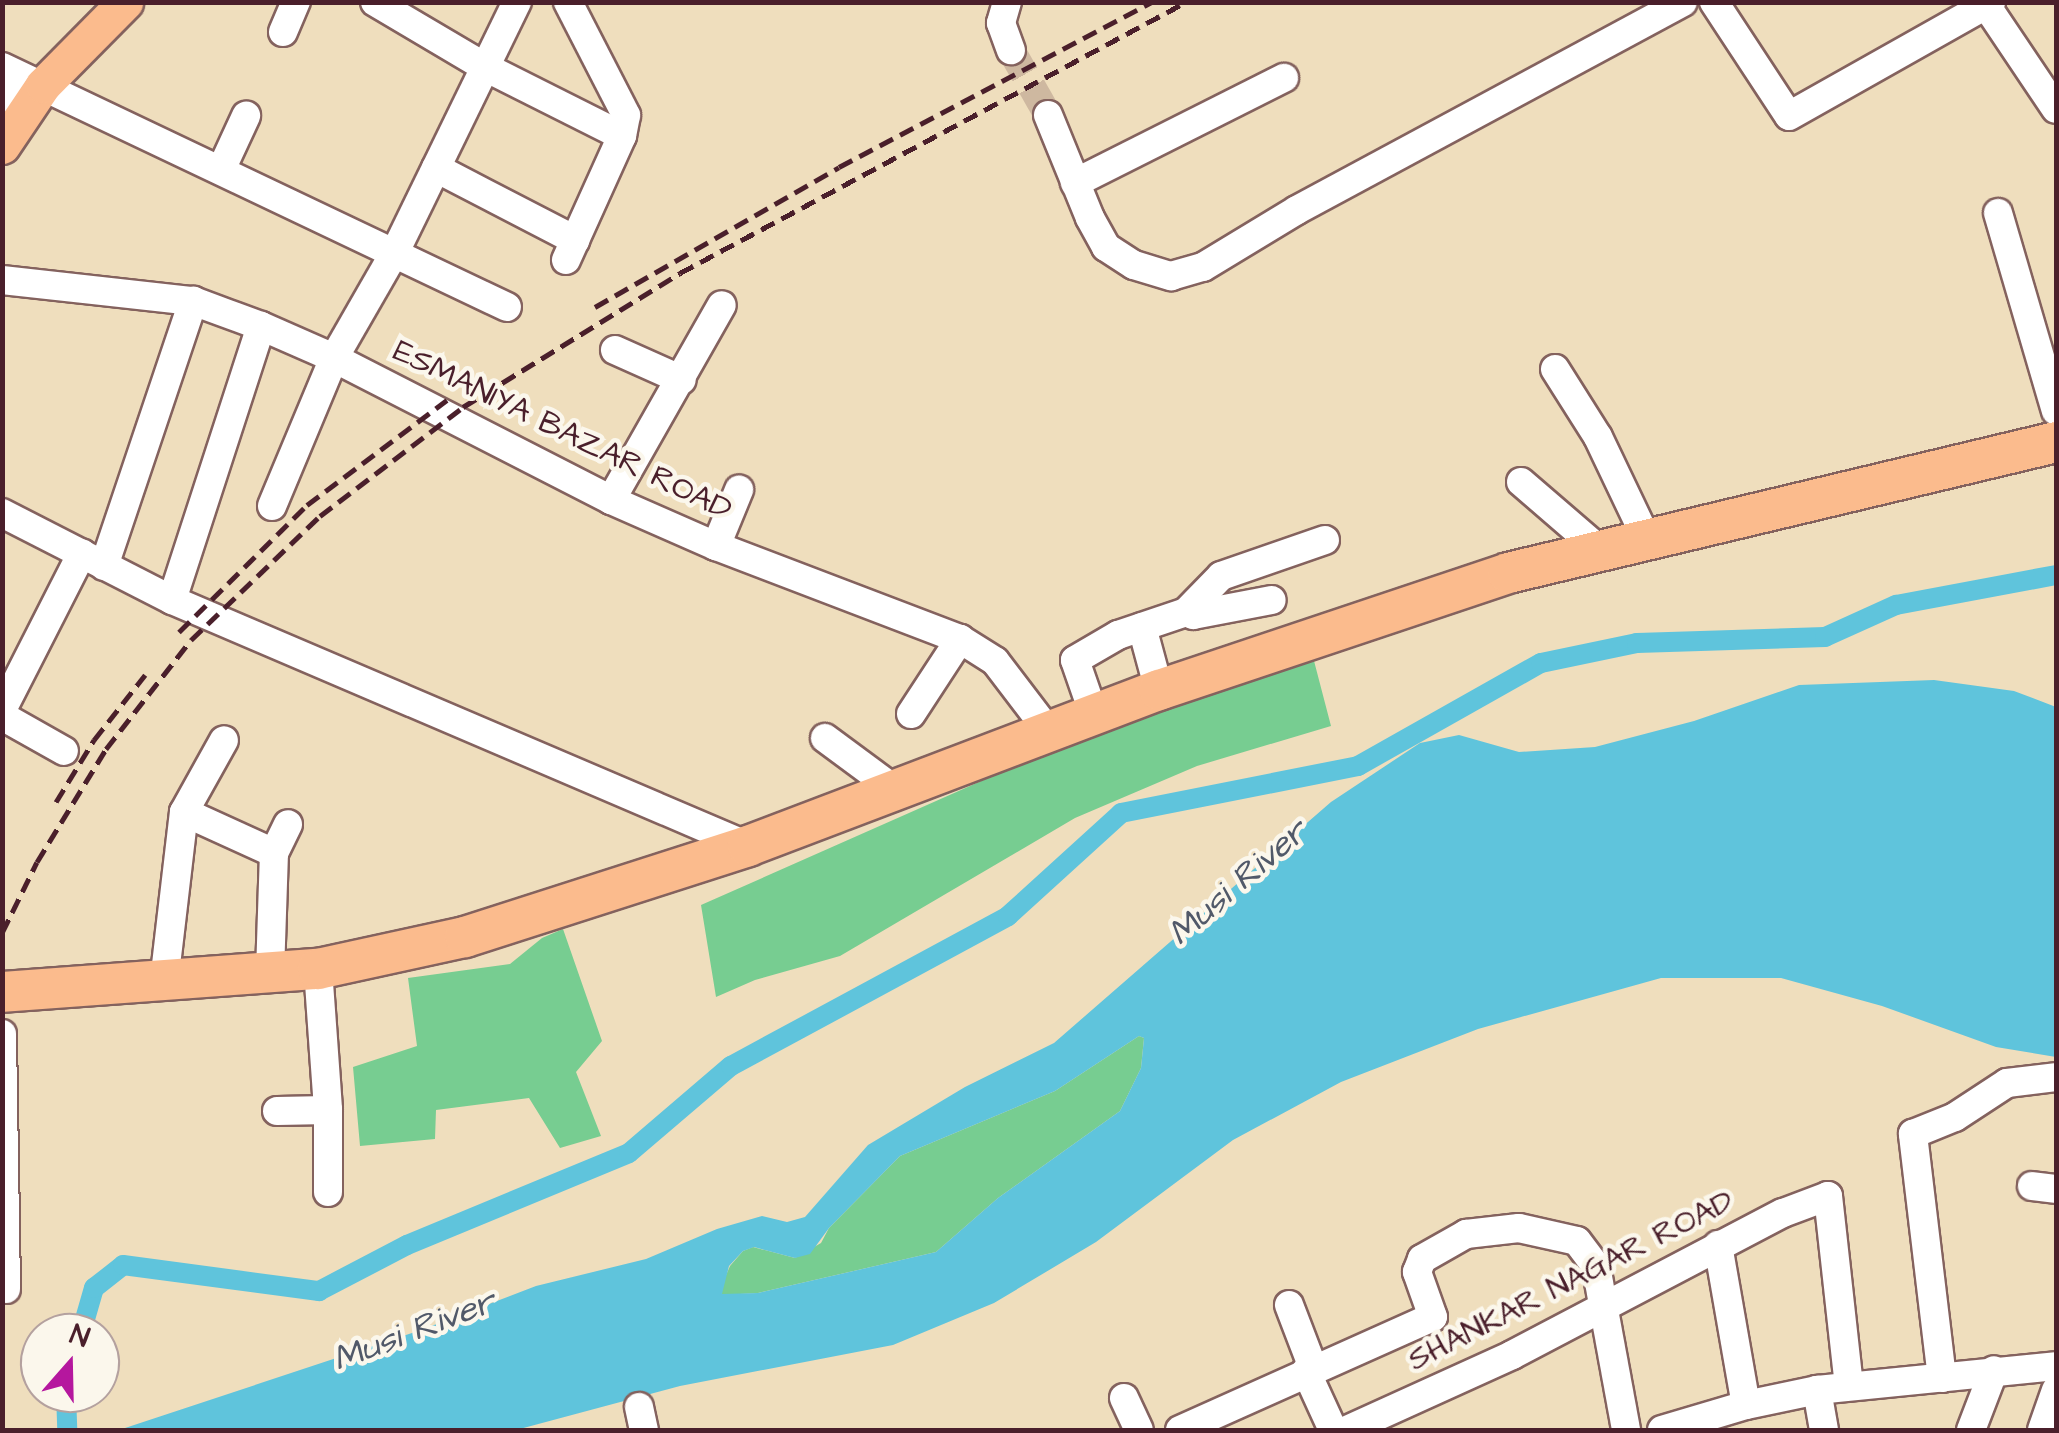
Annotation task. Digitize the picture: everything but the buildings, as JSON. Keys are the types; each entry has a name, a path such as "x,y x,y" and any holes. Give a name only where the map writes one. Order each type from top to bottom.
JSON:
{"highway":[{"path":"2,992 318,969 465,937 748,846 1158,690 1508,573 2056,442"}],"main road":[{"path":"2,146 25,96 124,2"}],"street":[{"path":"283,32 296,2"},
{"path":"374,2 486,67 622,136"},
{"path":"272,506 334,358 395,252 516,2"},
{"path":"436,168 571,250 622,136 626,116 568,2"},
{"path":"1008,2 1001,23 1011,50"},
{"path":"1048,115 1106,247 1134,265 1171,276 1203,267 1297,210 1683,2"},
{"path":"1714,2 1788,116 1988,4 2052,93"},
{"path":"2,67 25,96 221,170 507,307"},
{"path":"1075,182 1284,78"},
{"path":"221,170 246,116"},
{"path":"1998,213 2056,412"},
{"name":"ESMANIYA BAZAR ROAD","path":"2,280 193,302 261,326 334,358 611,500 716,546 960,639 995,661 1049,732"},
{"path":"64,751 2,713 93,560 193,302"},
{"path":"611,500 722,305"},
{"path":"172,600 261,326"},
{"path":"615,350 682,380"},
{"path":"1555,368 1598,438 1648,542"},
{"path":"1521,482 1602,552"},
{"path":"716,546 739,490"},
{"path":"2,513 172,600 748,846"},
{"path":"1186,612 1221,576 1325,540"},
{"path":"1094,715 1075,660 1142,627 1186,612 1272,600"},
{"path":"1142,627 1158,690"},
{"path":"911,714 960,639"},
{"path":"825,738 894,789"},
{"path":"164,982 184,812 224,740"},
{"path":"184,812 274,853"},
{"path":"270,973 274,853 288,824"},
{"path":"318,969 328,1110 328,1192"},
{"path":"2,1034 6,1289"},
{"path":"1942,1378 1913,1134 1955,1118 2007,1083 2056,1078"},
{"path":"277,1111 328,1110"},
{"name":"SHANKAR NAGAR ROAD","path":"1347,1430 1512,1354 1782,1213 1828,1196 1849,1385"},
{"path":"1180,1430 1433,1317 1417,1272 1434,1249 1466,1234 1519,1228 1577,1241 1596,1266 1626,1430"},
{"path":"1718,1246 1746,1404"},
{"path":"1289,1305 1333,1430"},
{"path":"1662,1430 1694,1427 1746,1404 1817,1390 2056,1366"},
{"path":"1971,1430 1994,1370"},
{"path":"1817,1390 1824,1430"},
{"path":"2042,1430 2056,1390"},
{"path":"1124,1398 1139,1430"}],"green space":[{"path":"1313,657 1331,726 1197,766 1075,818 840,956 755,980 716,997 701,905 1056,748"},
{"path":"563,929 602,1041 576,1072 601,1136 560,1148 529,1098 436,1110 435,1139 360,1146 353,1067 417,1046 408,978 510,964 542,938"},
{"path":"1139,1036 1144,1038 1141,1068 1120,1111 998,1198 936,1252 758,1293 722,1295 721,1287 730,1266 743,1251 753,1247 795,1258 821,1243 829,1228 900,1156 1055,1091"}],"water":[{"name":"Musi River","path":"1934,680 2014,691 2056,707 2056,1057 1996,1047 1882,1006 1781,978 1661,978 1478,1029 1341,1082 1233,1140 1096,1242 994,1303 893,1345 680,1386 516,1430 119,1430 421,1330 536,1286 646,1259 717,1229 762,1216 787,1222 805,1217 868,1145 965,1087 1054,1043 1331,802 1420,743 1459,735 1519,752 1595,747 1694,721 1799,685","holes":["1139,1036 1144,1038 1141,1068 1120,1111 998,1198 936,1252 758,1293 722,1294 729,1266 743,1251 754,1247 795,1258 810,1254 829,1228 900,1156 1055,1091"]}],"waterway":[{"path":"87,1313 94,1288 123,1265 319,1291 407,1245 629,1153 731,1066 1008,916 1121,813 1358,766 1541,663 1637,643 1825,637 1896,605 2056,575"},
{"path":"67,1413 67,1430"}],"tunnel":[{"path":"1011,50 1048,115"}],"railway":[{"path":"595,307 839,167 1152,2"},
{"path":"2,933 37,862 106,749 191,640 320,516 463,407 680,273 1186,2"},
{"path":"179,632 307,505 447,400"},
{"path":"56,802 94,740 145,675"}]}
